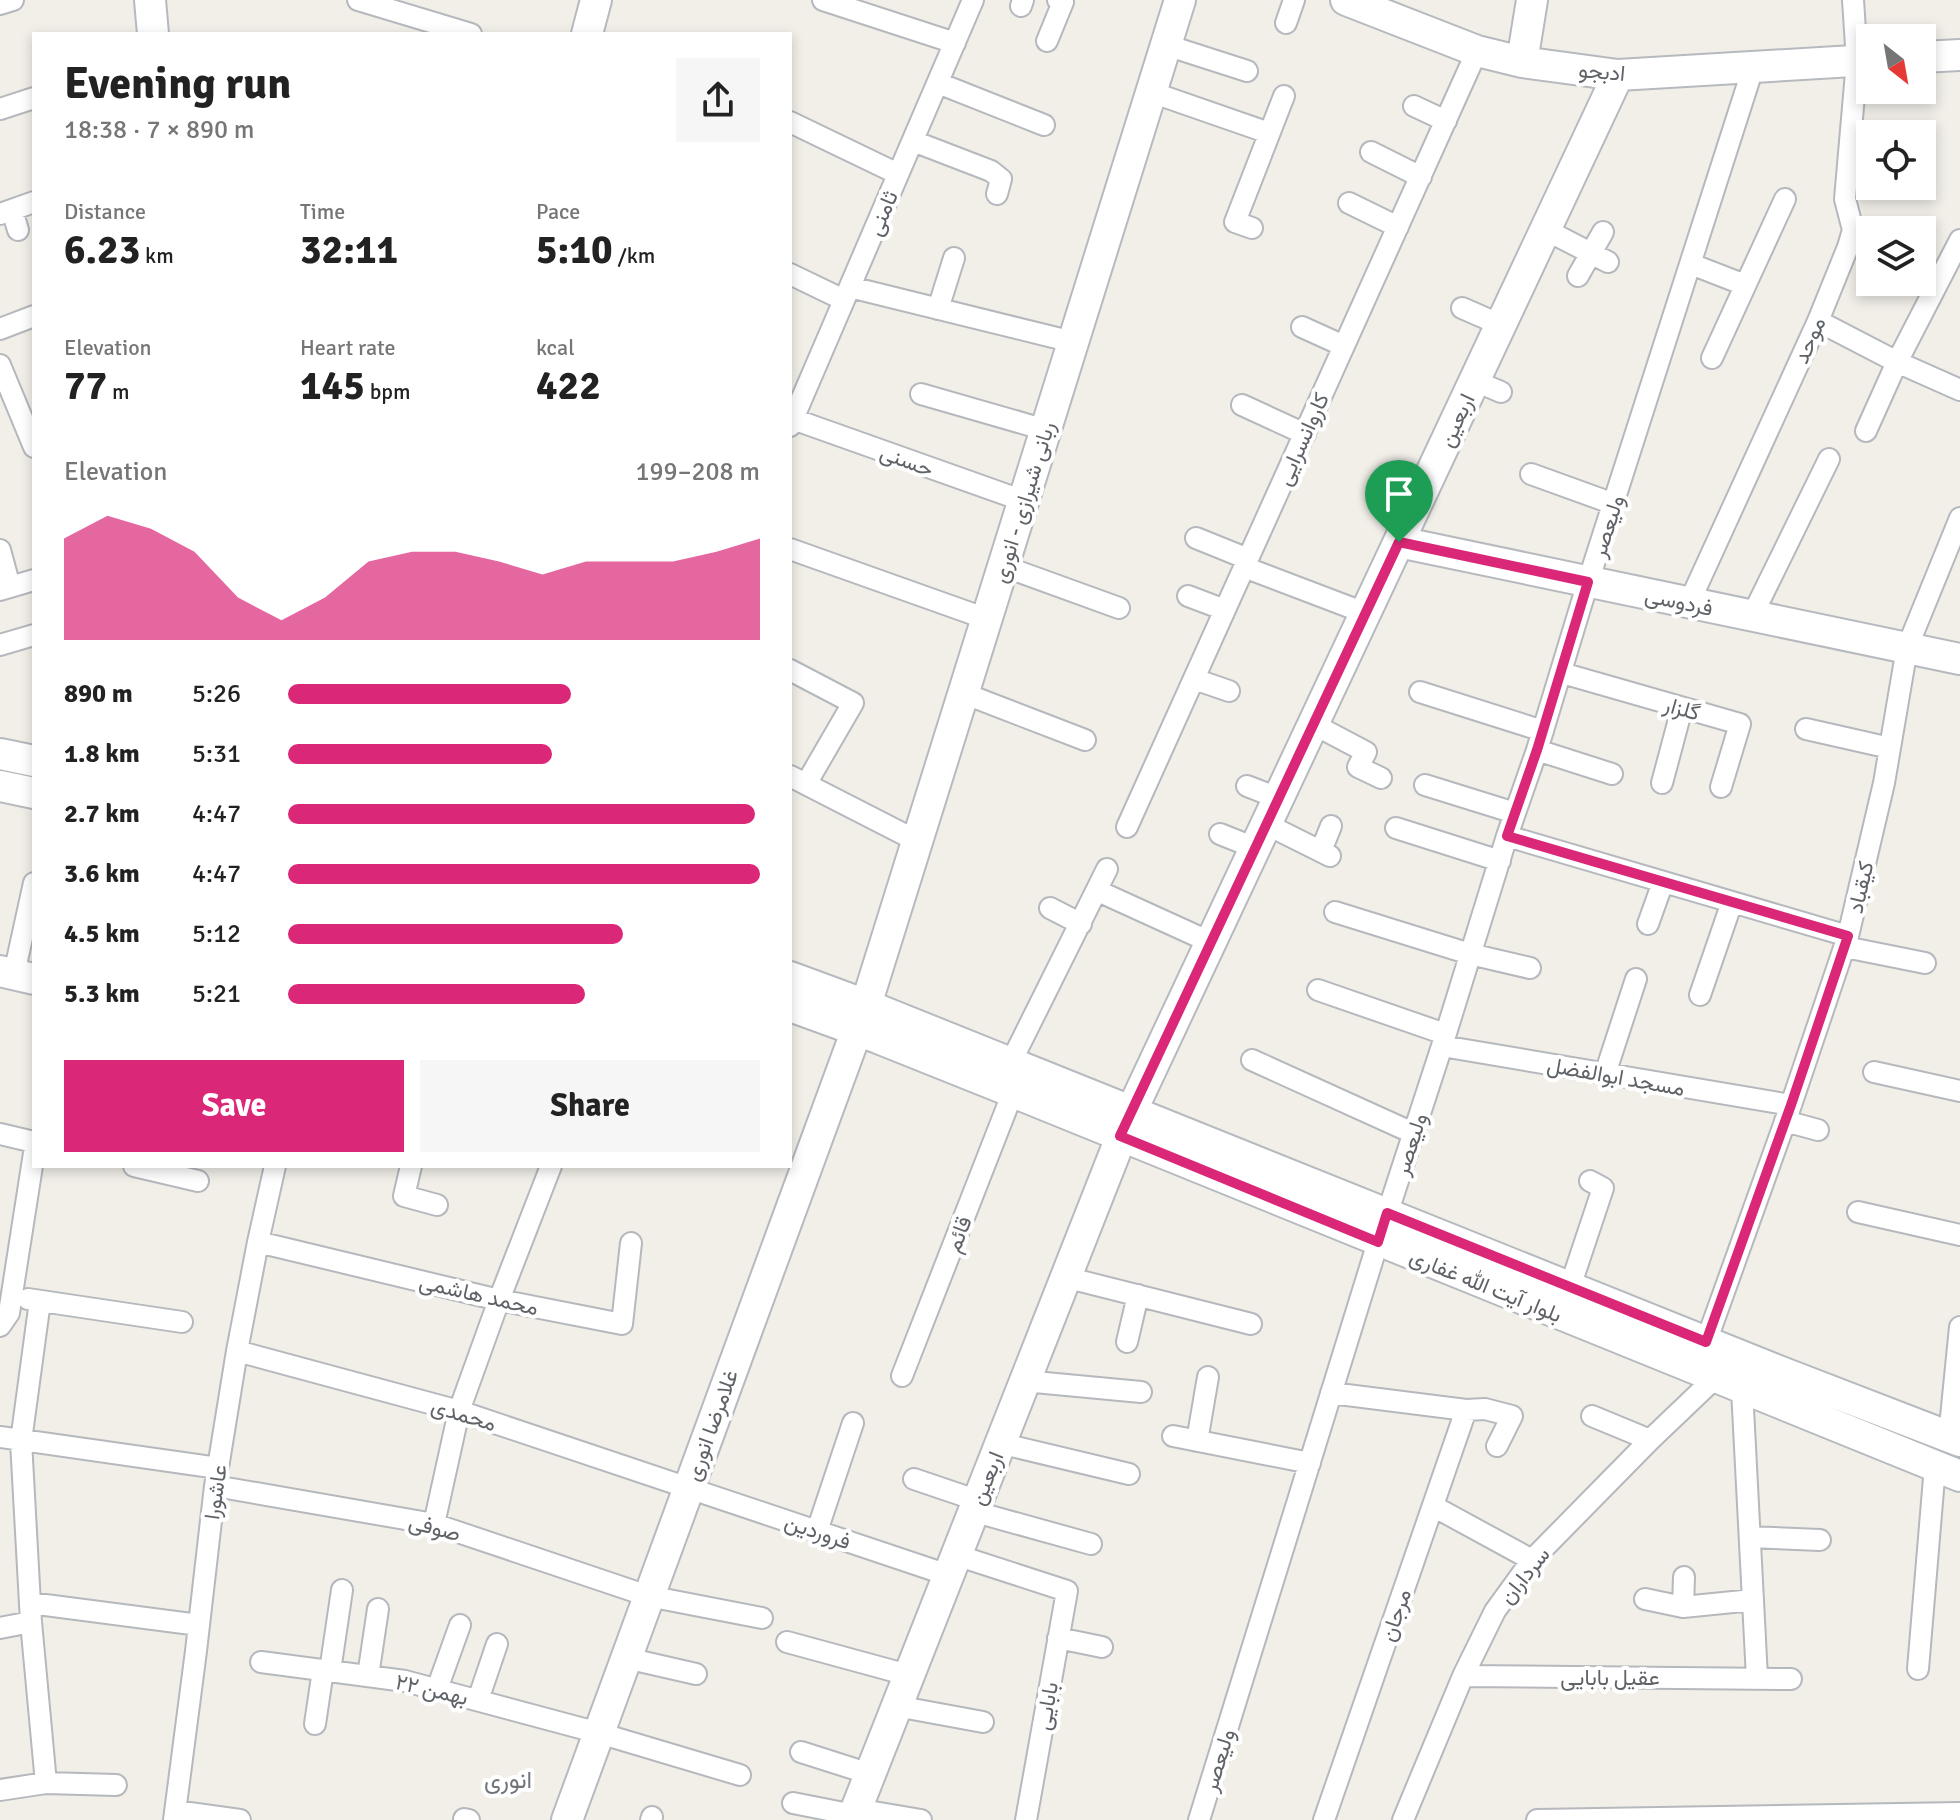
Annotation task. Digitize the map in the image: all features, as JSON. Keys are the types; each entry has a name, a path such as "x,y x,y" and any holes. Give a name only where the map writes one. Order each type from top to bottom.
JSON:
{"street":[{"path":"0,4 13,0"},
{"path":"150,0 153,32"},
{"path":"358,0 464,32"},
{"path":"823,0 955,43"},
{"name":"ثامنی","path":"792,419 973,0"},
{"path":"1047,41 1063,2 1058,0"},
{"name":"ربانی شیرازی - انوری","path":"861,1018 1180,0"},
{"path":"1286,23 1294,0"},
{"name":"ادبجو","path":"1346,0 1477,51 1522,62 1618,75 1856,61"},
{"path":"1522,62 1532,0"},
{"name":"موحد","path":"1853,0 1857,24"},
{"path":"1166,45 1247,71"},
{"name":"کاروانسرایی","path":"1127,827 1477,51"},
{"path":"1936,56 1960,55"},
{"name":"ولیعصر","path":"1199,1820 1413,1133 1753,68"},
{"name":"اربعین","path":"854,1815 1125,1124 1399,542 1488,386 1501,325 1618,75"},
{"path":"938,83 1044,125"},
{"path":"1151,92 1269,133"},
{"path":"1252,228 1235,222 1284,96"},
{"path":"0,109 32,99"},
{"name":"موحد","path":"1689,603 1818,321 1853,230 1845,199 1858,104"},
{"path":"1414,106 1446,121"},
{"path":"792,123 898,174"},
{"path":"913,141 991,171 1001,179 997,194"},
{"path":"1371,152 1421,177"},
{"path":"1712,358 1785,199"},
{"path":"18,230 6,212 32,203"},
{"path":"1349,203 1398,227"},
{"path":"1546,230 1599,257"},
{"path":"1578,276 1599,257 1603,232"},
{"path":"1866,431 1897,362 1960,240"},
{"path":"938,309 954,258"},
{"path":"1691,264 1745,285"},
{"path":"792,275 847,293 938,309 1073,342"},
{"path":"1462,308 1501,325"},
{"path":"0,329 32,317"},
{"path":"1818,321 1960,390"},
{"path":"1302,327 1344,346"},
{"path":"0,365 32,442"},
{"path":"921,394 1046,430"},
{"path":"1242,405 1305,434"},
{"name":"حسنی","path":"792,421 1024,501"},
{"path":"1752,616 1829,459"},
{"path":"1531,474 1614,504"},
{"name":"کیقباد","path":"1706,1342 1847,942 1884,783 1907,648 1960,518"},
{"path":"1196,538 1246,563 1365,613"},
{"name":"فردوسی","path":"1399,542 1960,659"},
{"path":"0,550 5,588 32,581"},
{"path":"792,550 987,619"},
{"path":"1003,566 1119,608"},
{"path":"1188,596 1225,610"},
{"path":"0,645 32,636"},
{"path":"792,671 853,703 798,780 917,841"},
{"name":"گلزار","path":"1562,673 1740,724 1721,787"},
{"path":"1194,679 1229,691"},
{"path":"1420,692 1540,740 1612,774"},
{"path":"963,693 1085,740"},
{"path":"1662,783 1682,708"},
{"path":"1313,724 1366,752 1358,767 1381,778"},
{"path":"1806,729 1890,748"},
{"path":"0,754 32,761"},
{"path":"1425,785 1515,813"},
{"path":"0,786 32,793"},
{"path":"1247,786 1266,824 1326,854 1331,826"},
{"path":"1220,834 1266,824"},
{"path":"1396,828 1500,861"},
{"path":"1507,836 1732,902 1847,942 1925,963"},
{"path":"1012,1078 1107,869"},
{"path":"1648,924 1663,882"},
{"path":"1098,891 1210,942"},
{"path":"16,974 32,893"},
{"path":"1700,995 1732,902"},
{"path":"1050,908 1081,924"},
{"path":"1335,912 1470,954 1530,968"},
{"name":"بلوار آیت الله غفاری","path":"792,978 861,1018 1383,1228 1728,1383 1948,1471"},
{"path":"1605,1074 1636,979"},
{"name":"مسجد ابوالفضل","path":"1318,990 1443,1040 1788,1113 1818,1130"},
{"name":"بلوار آیت الله غفاری","path":"792,1006 861,1018"},
{"name":"غلامرضا انوری","path":"567,1820 688,1487 798,1162 861,1018"},
{"path":"1252,1060 1413,1133"},
{"path":"1874,1072 1960,1091"},
{"name":"قائم","path":"902,1376 1012,1078"},
{"path":"0,1134 32,1142"},
{"path":"0,1326 9,1313 9,1255 32,1161"},
{"path":"143,1168 198,1181"},
{"name":"عاشورا","path":"174,1816 217,1477 237,1351 275,1168"},
{"path":"411,1168 404,1196 437,1205"},
{"path":"434,1524 459,1411 550,1168"},
{"path":"1570,1287 1603,1188 1590,1181"},
{"path":"1858,1212 1960,1235"},
{"name":"بلوار آیت الله غفاری","path":"1383,1228 1570,1287 1954,1439"},
{"name":"محمد هاشمی","path":"258,1242 499,1300 622,1324 631,1243"},
{"path":"1065,1277 1251,1324"},
{"path":"1127,1342 1138,1295"},
{"path":"11,1296 182,1322"},
{"path":"40,1301 10,1439 46,1783"},
{"path":"1954,1439 1960,1327"},
{"name":"محمدی","path":"237,1351 459,1411 688,1487"},
{"path":"1197,1441 1208,1377"},
{"path":"1024,1381 1141,1392"},
{"path":"1728,1383 1750,1537 1757,1678"},
{"name":"سرداران","path":"1403,1820 1463,1676 1495,1611 1532,1560 1650,1440 1728,1383"},
{"path":"1331,1393 1466,1410 1485,1409 1512,1416 1497,1446"},
{"name":"مرجان","path":"1324,1820 1466,1410"},
{"path":"1592,1416 1650,1440"},
{"path":"817,1531 853,1423"},
{"path":"1173,1436 1310,1463"},
{"name":"صوفی","path":"10,1439 217,1477 434,1524 648,1596 762,1618"},
{"path":"999,1443 1129,1474"},
{"path":"1918,1669 1948,1471"},
{"path":"914,1479 974,1506 1091,1544"},
{"name":"فروردین","path":"688,1487 817,1531 1067,1591"},
{"path":"1433,1506 1532,1560"},
{"path":"1750,1537 1820,1540"},
{"path":"1683,1607 1684,1577"},
{"path":"315,1724 342,1590"},
{"name":"بابایی","path":"1026,1820 1067,1591"},
{"path":"1645,1599 1683,1607 1753,1600"},
{"path":"368,1676 378,1609"},
{"path":"0,1628 30,1612 199,1625"},
{"path":"437,1689 460,1625"},
{"path":"1058,1638 1102,1647"},
{"path":"787,1642 908,1675"},
{"path":"478,1700 497,1644"},
{"path":"626,1658 696,1674"},
{"name":"۲۲ بهمن","path":"261,1662 405,1681 740,1775"},
{"name":"عقیل بابایی","path":"1463,1676 1791,1679"},
{"path":"896,1706 983,1722"},
{"path":"801,1752 870,1774"},
{"path":"0,1790 46,1783 116,1785"},
{"path":"793,1803 854,1815 921,1820"},
{"path":"1537,1820 1960,1813"},
{"path":"174,1816 240,1820"}],"district":[{"name":"انوری","path":"508,1780"}],"route":[{"path":"1399,542 1588,582 1562,673 1507,836 1848,936 1706,1342 1387,1213 1378,1242 1120,1136 1399,542"}]}
